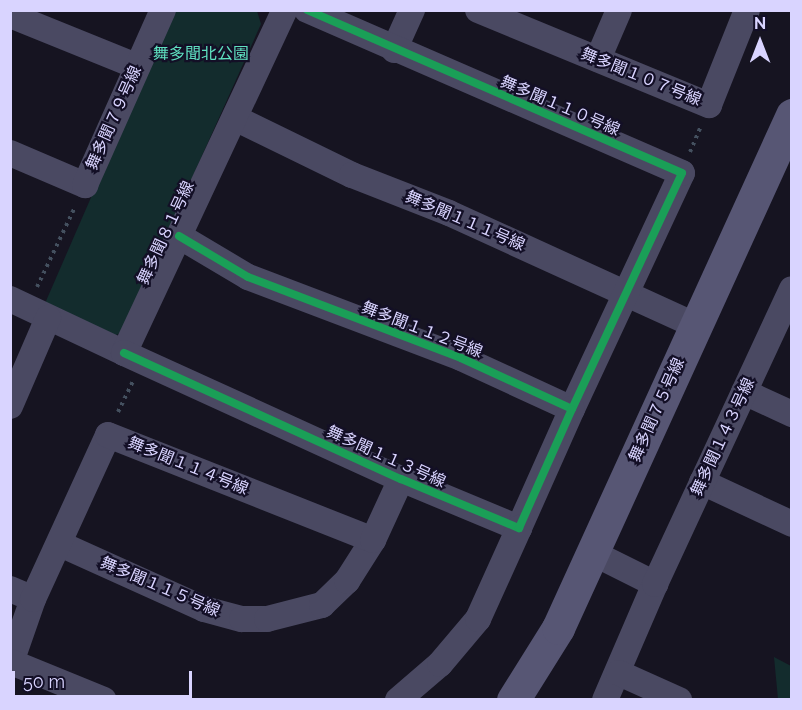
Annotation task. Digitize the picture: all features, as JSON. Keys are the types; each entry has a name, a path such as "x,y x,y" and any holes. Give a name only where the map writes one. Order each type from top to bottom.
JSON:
{"street":[{"name":"舞多聞７９号線","path":"10,153 85,185 136,66 163,10"},
{"name":"舞多聞８１号線","path":"133,357 179,236 285,10"},
{"name":"舞多聞１１０号線","path":"307,10 394,50 682,173"},
{"path":"394,50 412,10"},
{"name":"舞多聞１０７号線","path":"478,10 709,105 747,10"},
{"path":"598,59 619,10"},
{"path":"10,15 136,66"},
{"name":"舞多聞７５号線","path":"513,699 558,628 792,115"},
{"name":"舞多聞１１１号線","path":"235,118 352,176 449,213 695,325"},
{"path":"398,699 440,664 478,620 572,409 682,173"},
{"name":"舞多聞１１２号線","path":"179,236 248,277 461,358 572,409"},
{"name":"舞多聞１４３号線","path":"605,699 619,673 655,584 792,289"},
{"path":"10,406 29,308 133,357"},
{"name":"舞多聞１１３号線","path":"133,357 401,479 519,528"},
{"path":"744,392 792,414"},
{"name":"舞多聞１１４号線","path":"104,699 11,662 22,594 60,544 108,435 373,540"},
{"path":"373,540 401,479"},
{"path":"702,482 792,524"},
{"name":"舞多聞１１５号線","path":"60,544 204,609 242,619 267,619 322,605 347,581 373,540"},
{"path":"591,552 655,584"},
{"path":"619,673 679,699"}],"path":[{"path":"682,173 709,105"},
{"path":"29,308 85,185"},
{"path":"108,435 133,357"}],"green space":[{"name":"舞多聞北公園","path":"172,11 257,11 261,24 123,332 109,338 43,308"},
{"path":"774,657 791,666 791,699 778,699"}],"cycle path":[{"path":"179,236 248,277 461,358 572,409 682,173 307,10"},
{"path":"124,353 401,479 519,528 572,409"}]}
